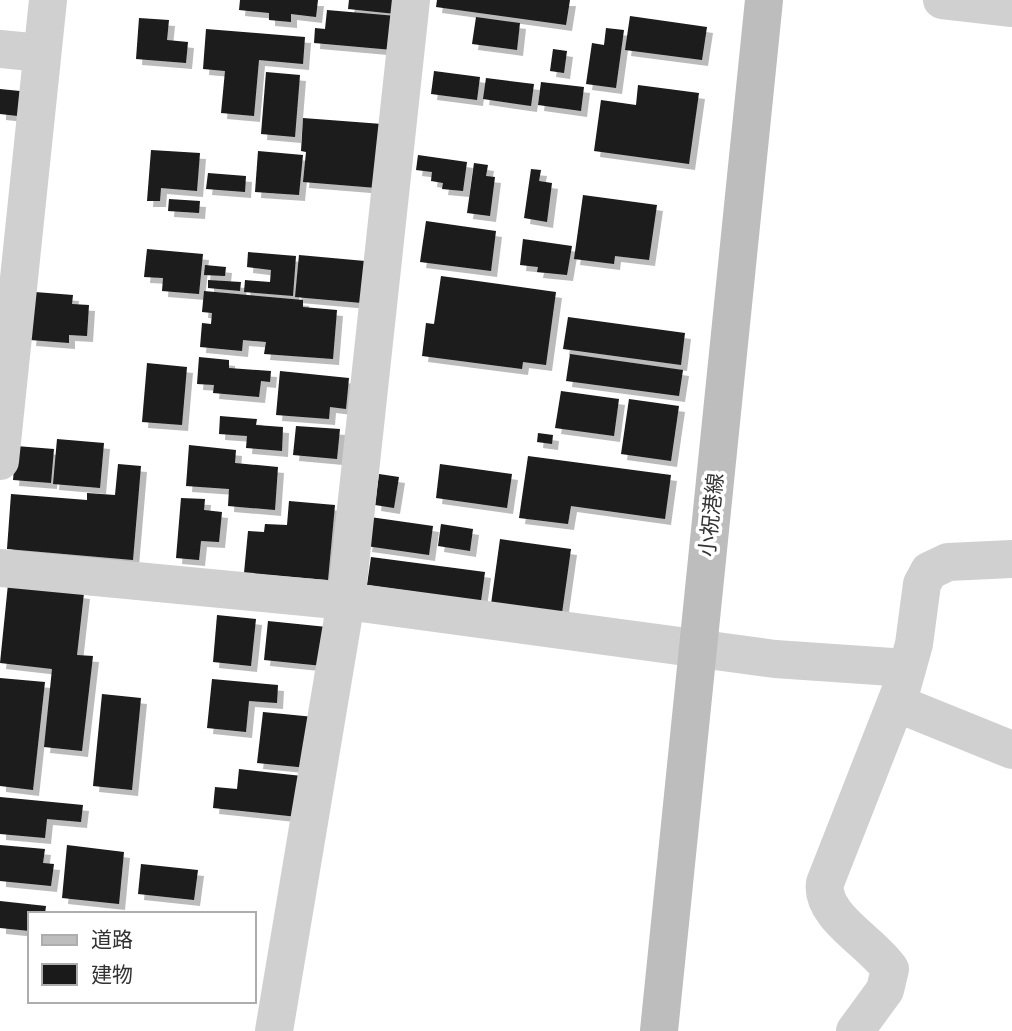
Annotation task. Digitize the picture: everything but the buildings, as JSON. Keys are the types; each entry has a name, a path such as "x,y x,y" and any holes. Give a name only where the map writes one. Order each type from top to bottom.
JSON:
{"main road":[{"name":"小祝港線","path":"659,1031 764,0"}],"street":[{"path":"0,461 48,0"},
{"path":"274,1031 346,601 411,0"},
{"path":"942,0 1012,8"},
{"path":"0,49 41,53"},
{"path":"855,1031 885,990 890,969 876,951 834,914 823,891 827,874 902,686 922,584 929,571 948,562 1012,559"},
{"path":"0,568 346,601 775,659 902,686 1012,750"}]}
